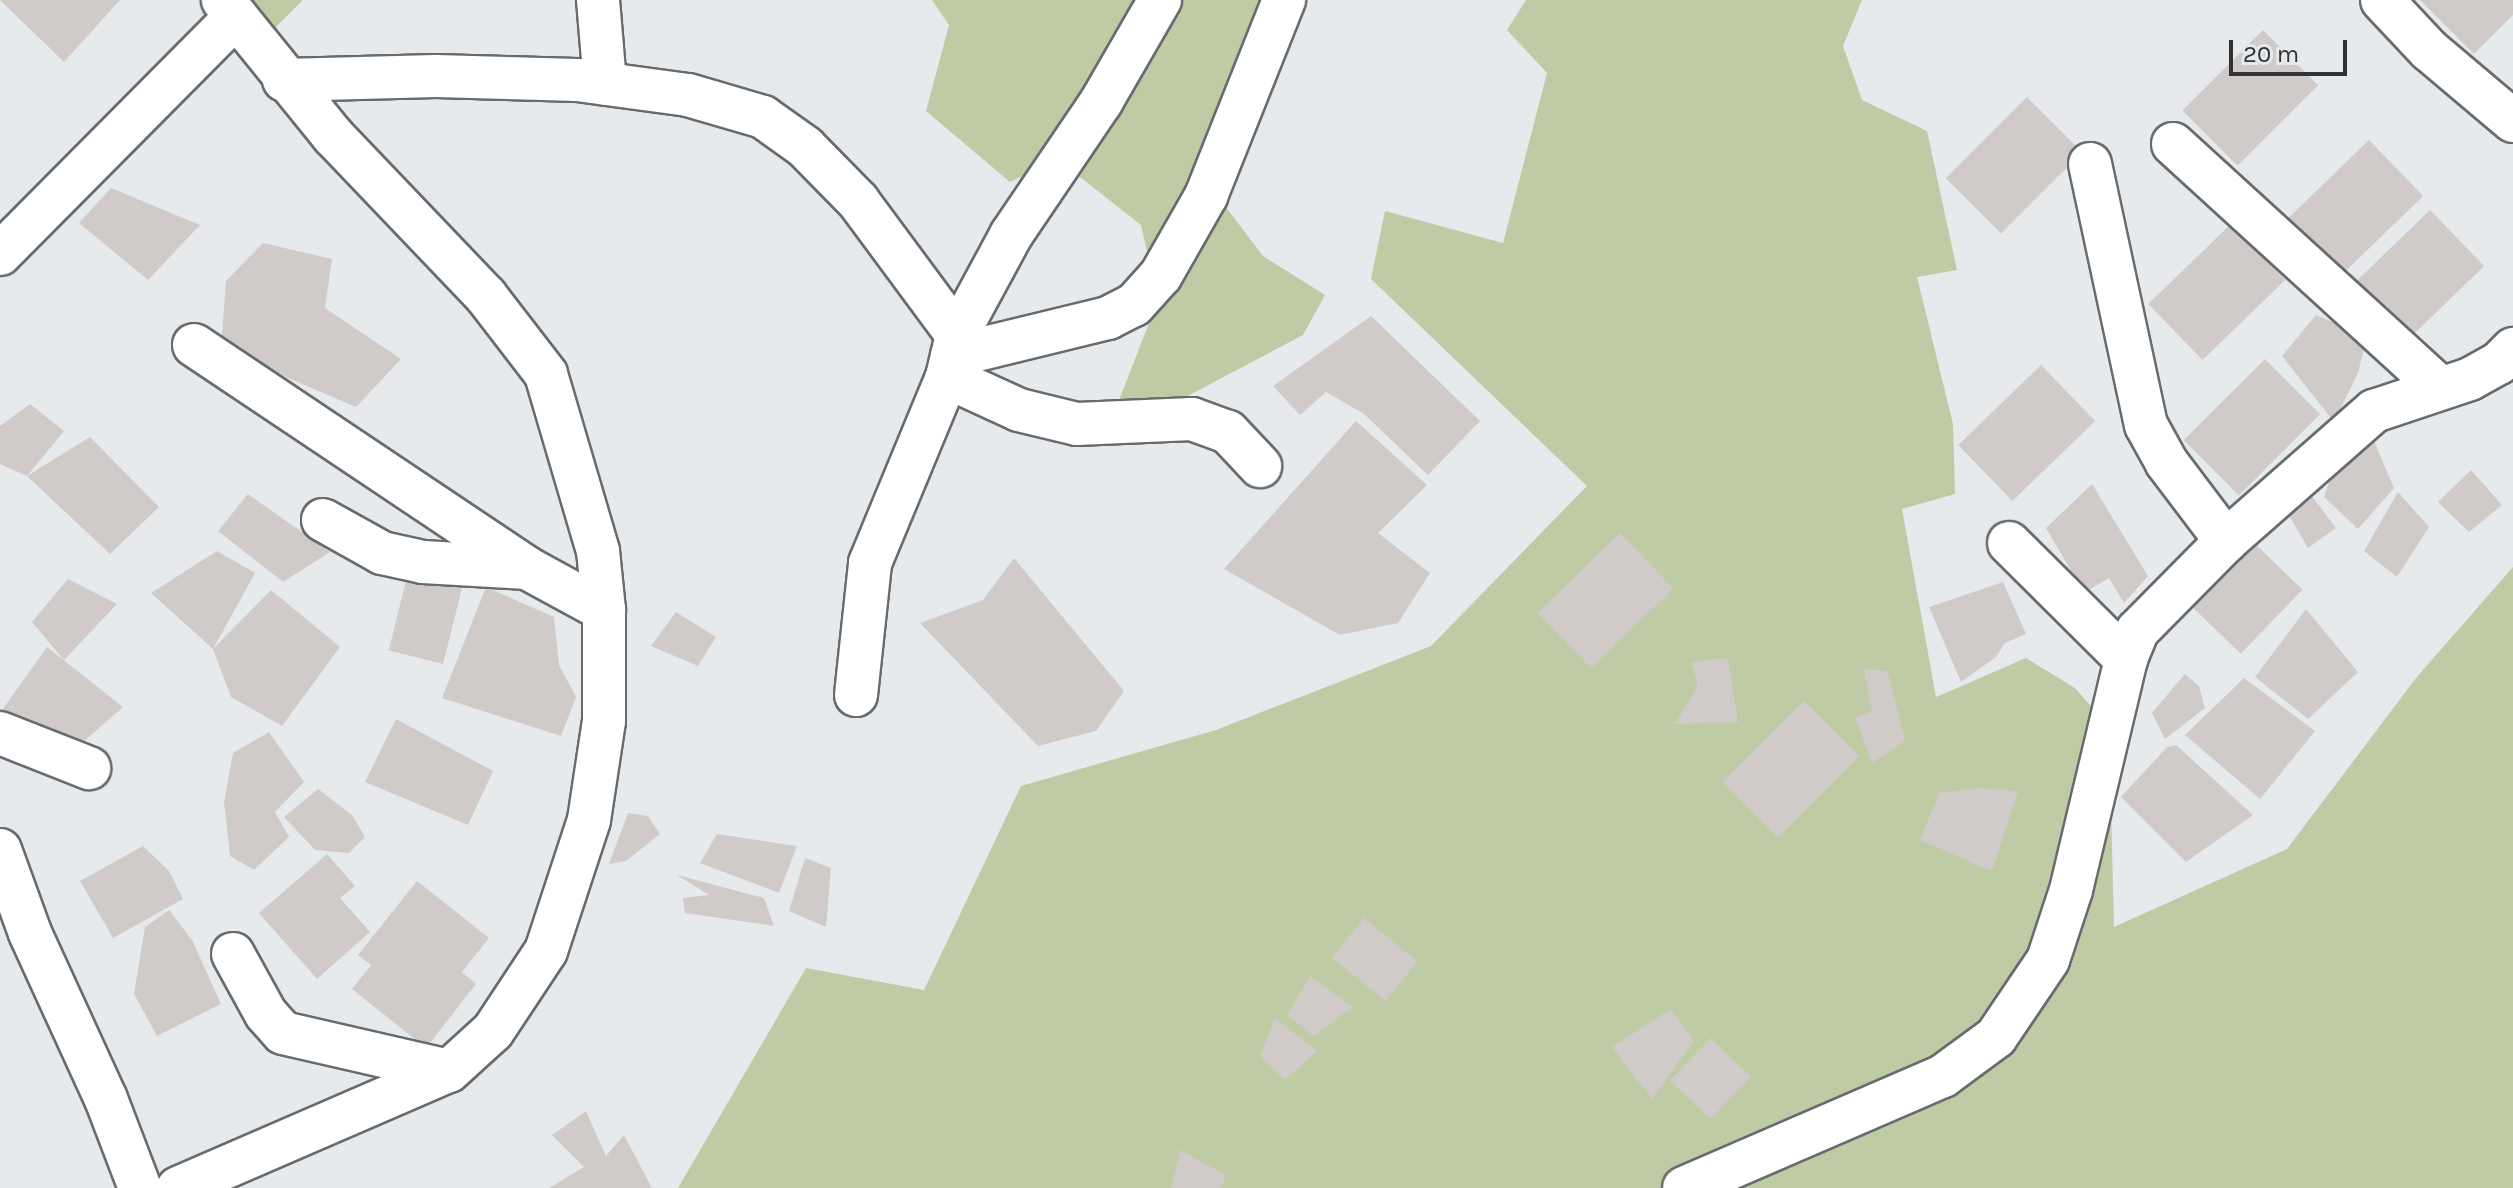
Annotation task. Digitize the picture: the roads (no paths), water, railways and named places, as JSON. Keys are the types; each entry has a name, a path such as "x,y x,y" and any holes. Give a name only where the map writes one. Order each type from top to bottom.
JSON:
{"street":[{"path":"598,0 605,84"},
{"path":"856,695 870,563 952,356 1011,235 1101,102 1160,0"},
{"path":"952,356 1108,318 1134,305 1161,275 1206,196 1284,0"},
{"path":"2382,0 2429,50 2513,121"},
{"path":"0,254 229,8 284,80 486,296 546,374 598,551 604,610 604,721 589,820 546,951 493,1031 449,1071 178,1188"},
{"path":"284,80 436,76 605,84 688,95 763,117 805,147 858,201 952,356 1019,410 1077,424 1192,419 1228,432 1260,466"},
{"path":"2173,144 2438,386"},
{"path":"2090,164 2146,425 2167,463 2226,541"},
{"path":"194,345 527,568 604,610"},
{"path":"1684,1188 1943,1076 1996,1037 2048,960 2071,890 2126,659 2138,630 2226,541 2374,411 2438,386 2470,379 2499,363 2513,349"},
{"path":"323,520 382,553 423,562 527,568"},
{"path":"2009,543 2126,659"},
{"path":"0,733 89,768"},
{"path":"0,850 30,933 106,1099 140,1188"},
{"path":"233,954 283,1033 449,1071"}]}
